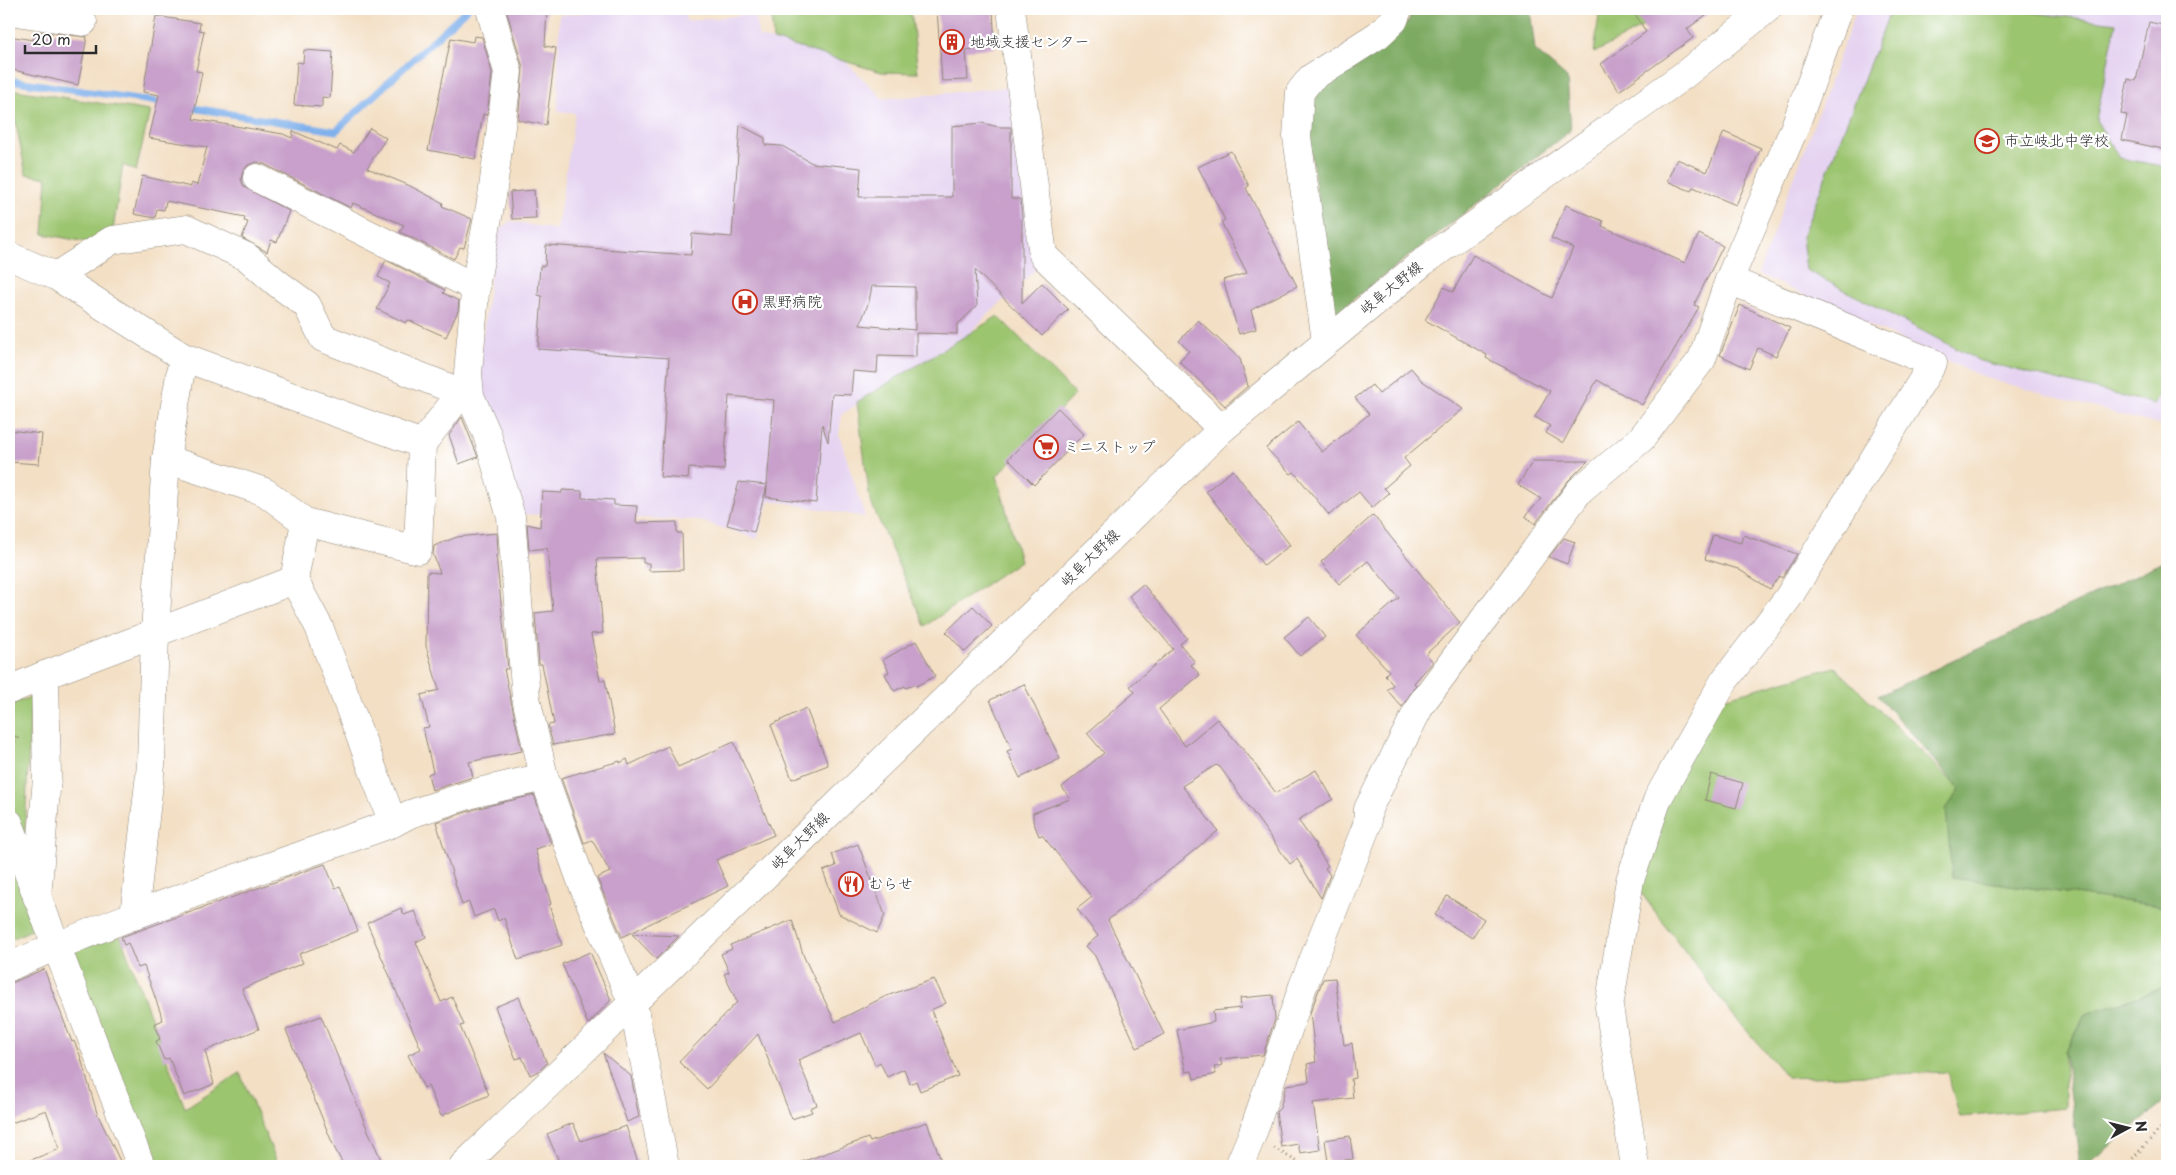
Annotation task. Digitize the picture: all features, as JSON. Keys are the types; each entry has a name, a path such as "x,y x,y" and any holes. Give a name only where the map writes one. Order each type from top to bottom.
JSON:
{"street":[{"path":"490,9 508,72 492,196 476,288 466,395 490,443 511,517 526,698 544,776 582,883 633,1004 665,1166"},
{"path":"1011,9 1043,255 1222,429"},
{"path":"1326,341 1297,137 1300,92 1311,78 1378,34 1394,20 1398,9"},
{"name":"岐阜大野線","path":"463,1166 633,1004 1222,429 1423,262 1684,75 1767,9"},
{"path":"1238,1166 1252,1135 1303,986 1368,825 1368,810 1421,704 1580,490 1641,439 1702,359 1728,280 1794,129 1838,9"},
{"path":"9,11 83,22"},
{"path":"257,178 476,288"},
{"path":"56,276 112,240 186,230 247,257 277,283 307,305 323,338 466,395"},
{"path":"9,256 56,276 183,357 422,444"},
{"path":"1635,1166 1609,1007 1630,880 1658,798 1724,681 1788,598 1933,363 1728,280"},
{"path":"134,916 152,765 155,633 166,459 183,357"},
{"path":"166,459 265,492 305,522 418,550 422,444 466,395"},
{"path":"305,522 294,580 319,627 393,823"},
{"path":"9,690 45,674 294,580"},
{"path":"37,897 47,778 45,674"},
{"path":"9,967 56,946 134,916 393,823 410,814 476,793 544,776"},
{"path":"9,823 141,1166"}],"path":[{"path":"9,761 16,736"},
{"path":"2126,1166 2167,1121"},
{"path":"1252,1135 1304,1166"}],"shaded area":[{"name":"黒野病院","path":"635,9 684,9 686,21 754,14 759,37 842,58 883,99 1010,87 1036,269 968,334 842,414 839,434 865,517 769,500 757,539 697,520 517,514 477,378 496,234 510,221 557,230 575,113 558,111 559,15"},
{"name":"市立岐北中学校","path":"1857,9 2167,9 2167,413 2159,425 1985,378 1758,274"}],"green space":[{"path":"771,9 911,9 918,73 881,72 773,40"},
{"path":"1412,9 1530,9 1535,50 1567,78 1571,130 1333,315 1309,137 1308,97 1409,21"},
{"path":"1585,9 1645,9 1646,25 1594,53 1599,15"},
{"name":"市立岐北中学校","path":"1891,9 2004,9 2116,23 2096,120 2119,158 2167,167 2167,383 2154,404 1980,361 1806,270 1802,237"},
{"path":"9,89 150,111 136,171 123,165 113,230 92,243 43,234 47,178 26,174"},
{"path":"998,316 1075,394 997,476 1020,561 925,626 870,500 857,402"},
{"path":"2167,560 2167,907 1952,877 1946,809 1960,789 1878,696"},
{"path":"1835,667 1960,789 1952,877 2167,907 2167,987 2086,1014 2065,1052 2065,1108 1960,1117 1947,1072 1788,1078 1733,1015 1638,889 1651,837 1716,700"},
{"path":"31,697 25,833 9,819 9,705"},
{"path":"9,848 40,926 9,940"},
{"path":"118,929 185,1108 240,1073 277,1162 273,1166 152,1166 65,949"},
{"path":"2167,987 2167,1099 2086,1166 2080,1166 2065,1052 2086,1014"}],"building":[{"path":"506,9 547,9 545,46 556,48 546,125 518,120 523,68"},
{"name":"地域支援センター","path":"937,9 993,9 995,48 966,50 968,80 942,81"},
{"path":"1632,9 1714,9 1687,29 1693,38 1619,91 1601,64 1646,32"},
{"path":"156,16 200,23 199,30 204,31 196,71 202,72 193,119 283,134 292,138 293,131 337,150 340,145 354,152 370,128 386,138 367,168 408,185 443,203 442,206 472,219 464,248 460,247 454,259 400,232 404,225 353,203 351,208 257,162 248,165 243,171 241,179 244,187 289,211 277,242 271,240 267,252 242,238 248,222 244,221 245,217 166,201 164,210 157,209 155,218 134,214 142,176 191,187 191,183 197,185 207,147 149,138 159,95 143,92"},
{"path":"2149,22 2167,26 2167,150 2122,140 2127,115 2121,114 2128,79 2136,81"},
{"path":"35,31 87,37 78,85 9,69 9,36 33,40"},
{"path":"474,36 482,37 492,73 487,115 483,114 475,159 428,150 451,38 473,42"},
{"path":"304,50 333,52 330,98 322,97 322,107 294,105 297,62 303,63"},
{"path":"982,123 999,127 1011,127 1011,199 1020,199 1022,218 1022,303 1042,283 1068,309 1042,336 975,270 977,306 957,325 957,334 916,333 916,357 878,356 877,373 853,371 851,395 832,394 828,442 822,424 816,503 766,497 767,486 754,532 727,525 739,482 767,485 774,400 729,396 724,470 689,468 688,479 660,477 669,358 538,349 542,296 538,295 540,266 545,266 546,245 691,255 692,234 732,237 740,125 765,138 765,145 782,146 812,163 861,168 859,197 952,197 952,126","holes":["872,286 915,287 915,330 860,325 869,301"]},
{"path":"1724,132 1761,148 1736,205 1693,187 1691,191 1667,181 1677,159 1707,172"},
{"path":"1231,151 1249,186 1246,188 1297,286 1251,310 1256,329 1239,334 1223,280 1247,273 1221,222 1225,220 1198,167"},
{"path":"534,190 536,218 512,219 510,192"},
{"path":"1566,205 1603,221 1602,226 1685,263 1699,234 1723,246 1694,305 1699,307 1642,405 1597,380 1563,443 1546,433 1550,426 1535,417 1550,391 1486,358 1487,355 1425,320 1444,287 1453,292 1473,255 1552,298 1573,248 1551,238"},
{"path":"386,260 445,290 443,293 459,301 458,311 446,337 408,320 406,323 377,309 390,283 378,277"},
{"path":"1740,305 1790,328 1776,356 1758,348 1749,369 1720,355"},
{"path":"1198,320 1240,359 1248,386 1225,406 1179,361 1189,351 1179,341"},
{"path":"1411,368 1421,380 1463,409 1404,458 1410,466 1384,488 1389,493 1372,508 1359,492 1329,515 1294,472 1291,474 1266,448 1298,422 1322,452 1369,414 1355,398 1372,385 1379,394"},
{"name":"ミニストップ","path":"1058,408 1084,434 1034,485 1008,459"},
{"path":"462,417 478,457 459,464 449,435"},
{"path":"9,430 42,434 39,464 9,462"},
{"path":"1533,461 1588,461 1568,481 1535,524 1525,516 1541,499 1518,485"},
{"path":"1233,470 1290,545 1264,566 1206,491"},
{"path":"562,490 582,491 582,498 614,500 614,505 637,506 636,523 677,522 677,533 682,533 683,570 649,571 649,563 643,563 643,558 597,559 603,633 591,634 600,681 605,680 615,734 553,745 548,725 554,724 542,664 539,664 535,613 553,611 547,548 529,550 527,524 540,527 542,492 562,493"},
{"path":"1373,515 1460,623 1426,654 1433,662 1414,683 1416,685 1402,707 1387,690 1393,685 1385,675 1389,671 1356,635 1399,598 1368,561 1339,584 1321,562"},
{"path":"497,533 498,554 496,555 508,669 504,669 522,751 469,762 473,777 432,790 428,774 433,772 423,728 429,727 421,695 439,690 426,646 427,572 440,573 433,554 434,546 457,537"},
{"path":"1713,535 1741,543 1743,535 1797,554 1782,578 1779,576 1770,589 1738,569 1705,559"},
{"path":"1564,538 1575,542 1567,564 1549,557"},
{"path":"1143,584 1187,638 1180,644 1195,662 1191,665 1200,675 1159,709 1185,746 1217,719 1248,755 1276,793 1316,770 1333,799 1298,820 1328,866 1325,868 1330,875 1321,898 1297,859 1290,864 1220,767 1216,765 1182,786 1218,831 1108,920 1164,1034 1137,1048 1095,956 1086,946 1098,936 1077,909 1092,897 1042,835 1039,836 1033,821 1033,813 1070,799 1062,787 1104,753 1087,733 1135,692 1130,686 1173,649 1129,596"},
{"path":"973,606 992,626 965,652 946,632"},
{"path":"1309,617 1325,637 1300,656 1284,637"},
{"path":"916,641 935,676 916,686 915,684 906,688 905,686 894,691 885,674 889,672 883,660"},
{"path":"1024,684 1060,759 1020,778 1007,751 1012,749 990,700"},
{"path":"806,708 828,765 792,779 771,725"},
{"path":"734,742 774,835 716,860 728,886 622,937 597,878 610,872 592,840 584,843 561,778 620,761 620,763 627,759 629,765 668,746 678,767"},
{"path":"1711,774 1743,783 1736,808 1705,800"},
{"path":"534,795 551,844 535,849 551,904 549,905 562,945 518,960 504,918 498,921 494,909 474,917 469,902 462,905 436,822 479,808"},
{"name":"むらせ","path":"858,844 885,915 877,933 839,914 823,871 836,866 832,854"},
{"path":"325,864 335,888 340,886 358,931 299,954 303,963 242,989 259,1029 205,1051 214,1084 184,1096 169,1058 164,1060 156,1041 160,1039 154,1024 163,1020 144,966 138,968 128,943 124,945 121,937"},
{"path":"1447,896 1484,919 1472,938 1435,915"},
{"path":"401,908 404,915 415,911 426,937 416,942 441,1002 452,997 464,1025 460,1026 489,1095 441,1116 428,1086 424,1088 408,1055 421,1049 367,923"},
{"path":"792,920 804,957 835,1022 884,997 934,979 946,1003 931,1010 958,1076 920,1091 916,1081 910,1084 904,1069 887,1077 880,1062 875,1065 861,1033 798,1060 817,1105 810,1108 812,1112 792,1119 758,1034 707,1089 679,1062 737,1002 724,974 729,972 721,954 732,949 730,945"},
{"path":"632,934 679,936 656,959"},
{"path":"590,952 611,1000 588,1024 562,964"},
{"path":"44,969 72,1042 74,1041 80,1055 97,1113 120,1161 108,1166 20,1166 20,1164 60,1149 46,1110 9,1124 9,984"},
{"path":"1335,978 1344,1045 1352,1043 1356,1078 1351,1079 1353,1098 1313,1103 1320,1150 1300,1153 1298,1144 1281,1147 1276,1112 1280,1108 1286,1085 1309,1082 1307,1064 1316,1062 1310,1013 1323,979"},
{"path":"1273,995 1275,1019 1263,1055 1220,1059 1222,1065 1214,1067 1216,1074 1194,1079 1192,1071 1186,1072 1177,1030 1214,1022 1213,1011 1241,1008 1240,998"},
{"path":"519,997 547,1063 539,1071 530,1075 522,1057 516,1059 495,1007"},
{"path":"321,1016 384,1166 344,1166 334,1147 286,1030"},
{"path":"603,1053 631,1076 639,1117 627,1122"},
{"path":"927,1122 943,1166 796,1166 796,1164 868,1138 870,1142"},
{"path":"573,1123 581,1141 626,1126 639,1166 561,1166 547,1134"},
{"path":"1350,1136 1353,1159 1328,1162 1325,1140"}],"waterway":[{"path":"187,107 336,131 467,9"},
{"path":"9,80 164,103"}],"place":[{"name":"地域支援センター","path":"952,42"},
{"name":"市立岐北中学校","path":"1987,141"},
{"name":"黒野病院","path":"745,302"},
{"name":"ミニストップ","path":"1046,447"},
{"name":"むらせ","path":"851,884"}]}
